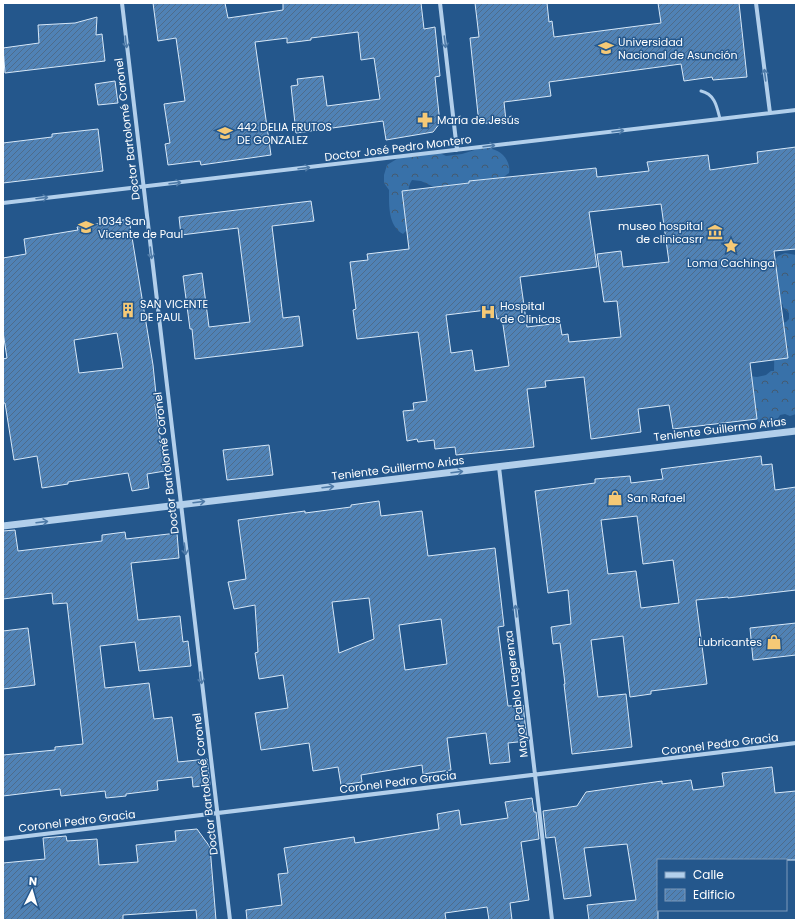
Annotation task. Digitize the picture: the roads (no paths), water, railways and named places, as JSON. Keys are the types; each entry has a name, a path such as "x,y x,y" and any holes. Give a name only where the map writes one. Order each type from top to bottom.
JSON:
{"street":[{"name":"Doctor Bartolomé Coronel","path":"122,3 230,920"},
{"path":"440,3 457,150"},
{"path":"756,3 770,113"},
{"name":"Doctor José Pedro Montero","path":"3,203 796,110"},
{"name":"Teniente Guillermo Arias","path":"3,526 796,430"},
{"name":"Mayor Pablo Lagerenza","path":"499,467 552,920"},
{"name":"Coronel Pedro Gracia","path":"3,840 796,744"}],"lane":[{"path":"701,91 707,92 715,100 720,119"}],"place":[{"name":"Universidad Nacional de Asunción","path":"606,48"},
{"name":"María de Jesús","path":"425,120"},
{"name":"442 DELIA FRUTOS DE GONZALEZ","path":"225,133"},
{"name":"1034 San Vicente de Paul","path":"86,227"},
{"name":"museo hospital de clinicasrr","path":"715,232"},
{"name":"Loma Cachinga","path":"731,246"},
{"name":"SAN VICENTE DE PAUL","path":"128,310"},
{"name":"Hospital de Clinicas","path":"488,312"},
{"name":"San Rafael","path":"615,498"},
{"name":"Lubricantes","path":"774,642"}]}
